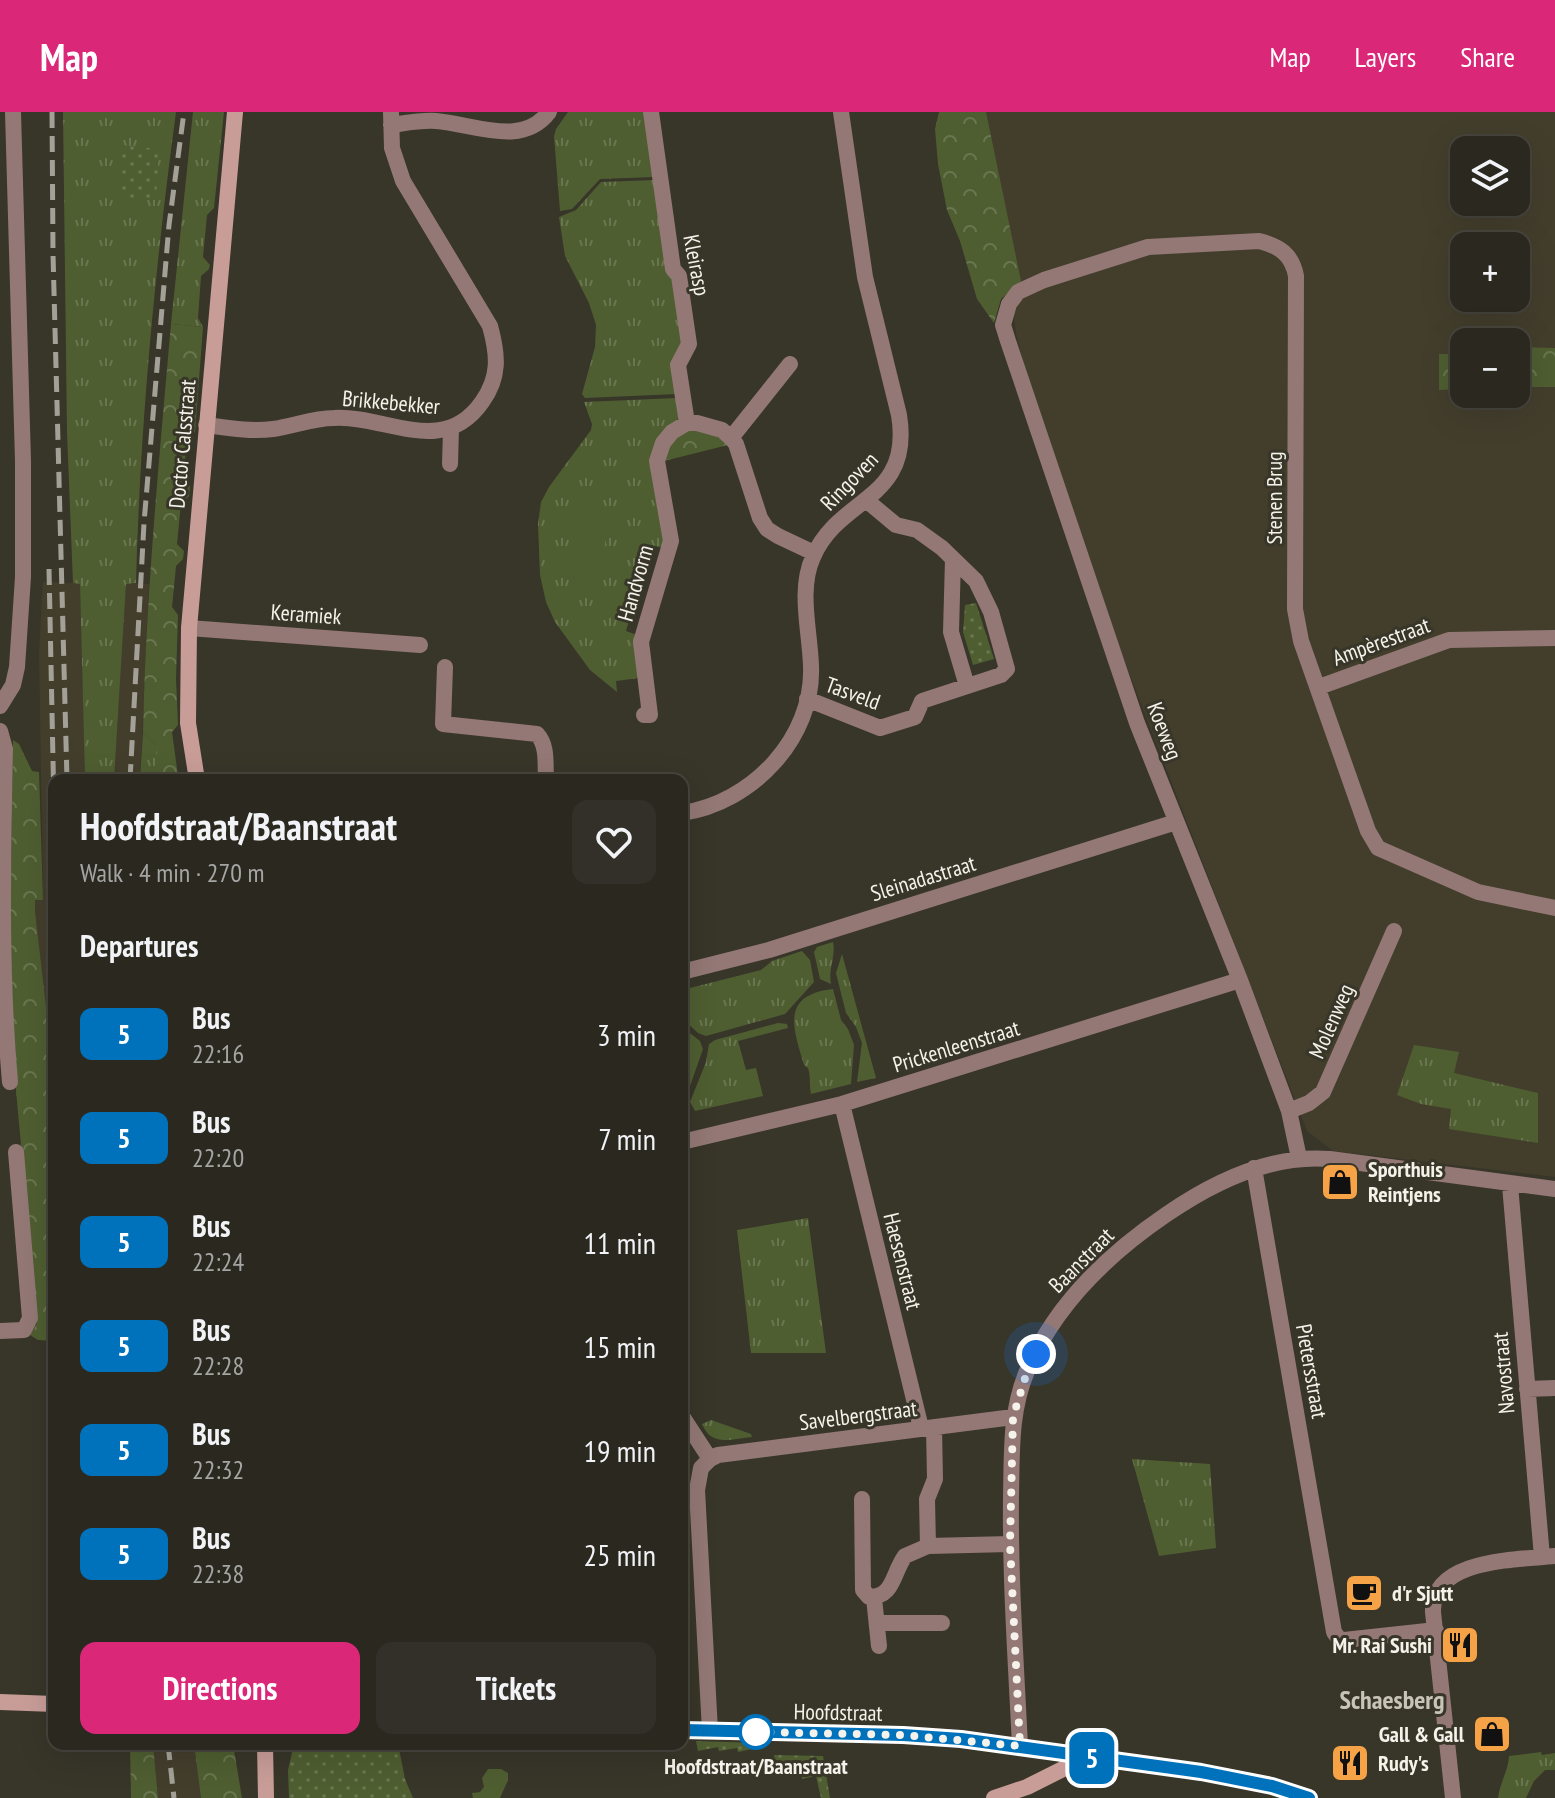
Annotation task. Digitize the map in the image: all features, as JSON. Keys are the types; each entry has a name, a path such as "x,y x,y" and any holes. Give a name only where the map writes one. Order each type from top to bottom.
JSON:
{"street":[{"path":"0,706 13,685 17,667 23,577 23,461 13,112"},
{"name":"Doctor Calsstraat","path":"196,774 188,723 189,628 235,112"},
{"path":"391,118 521,132 537,126 549,112"},
{"name":"Kleirasp","path":"651,112 673,269 679,276 689,344 678,365 687,423"},
{"name":"Ringoven","path":"814,553 829,532 882,486 896,466 902,447 902,433 865,277 841,112"},
{"name":"Brikkebekker","path":"206,425 275,429 335,417 414,430 451,429 476,410 493,386 497,367 490,326 403,181 392,148 391,118"},
{"name":"Stenen Brug","path":"1004,314 1018,292 1148,247 1259,241 1274,245 1286,253 1294,264 1296,276 1295,609 1301,641 1368,831 1378,848 1478,892 1555,908"},
{"name":"Koeweg","path":"1004,314 1003,325 1021,382 1137,723 1289,1111 1299,1158"},
{"path":"731,438 790,364"},
{"path":"687,423 711,426 731,438 736,444 760,518 767,529 814,553 807,581 812,668 807,699 789,743 765,773 729,798 688,811"},
{"name":"Handvorm","path":"644,715 650,715 641,642 671,535 657,461 663,443 672,432 687,423"},
{"path":"450,464 451,429"},
{"name":"Tasveld","path":"807,699 880,728 915,717 922,701 1005,672 1007,662 985,596 976,581 917,530 896,525 866,500"},
{"path":"953,559 951,632 967,686"},
{"name":"Keramiek","path":"189,628 420,645"},
{"name":"Ampèrestraat","path":"1319,687 1449,640 1555,638"},
{"path":"445,667 443,724 537,734 545,748 546,774"},
{"path":"0,731 5,749 2,1012 10,1082"},
{"name":"Sleinadastraat","path":"688,970 769,950 1176,822"},
{"name":"Molenweg","path":"1289,1111 1309,1103 1323,1092 1394,931"},
{"name":"Prickenleenstraat","path":"688,1141 842,1104 1240,980"},
{"name":"Haesenstraat","path":"842,1104 927,1428 935,1479 927,1499 928,1546"},
{"path":"0,1331 24,1330 30,1318 16,1152"},
{"name":"Baanstraat","path":"1020,1746 1010,1544 1013,1417 1027,1372 1044,1336 1093,1273 1179,1205 1254,1168 1299,1158 1330,1159 1555,1189"},
{"name":"Pietersstraat","path":"1254,1168 1334,1632 1339,1639 1436,1630"},
{"name":"Navostraat","path":"1510,1185 1527,1389 1548,1556"},
{"path":"1527,1389 1555,1388"},
{"name":"Savelbergstraat","path":"710,1459 718,1455 1013,1417"},
{"path":"688,1425 710,1459 701,1468 690,1491 710,1731"},
{"path":"862,1499 862,1587 866,1596 874,1598 887,1593 905,1556 928,1546 1010,1544"},
{"path":"1453,1798 1433,1604 1435,1597 1446,1581 1461,1569 1548,1556"},
{"path":"874,1598 879,1646"},
{"path":"877,1623 942,1623"},
{"path":"0,1702 48,1704"},
{"name":"Hoofdstraat","path":"688,1730 903,1735 1020,1746 1201,1772 1272,1786 1309,1798"},
{"path":"265,1750 266,1798"},
{"path":"994,1798 1027,1787 1087,1757"}],"shaded area":[{"path":"986,112 1555,112 1555,1177 1333,1151 1307,1131 1049,467 1016,333"},
{"path":"43,582 80,583 85,774 48,774 48,1031 35,911 35,900 43,899 39,653"},
{"path":"126,583 149,584 140,774 114,774"},
{"path":"154,1750 195,1750 201,1798 158,1798"}],"green space":[{"path":"63,112 176,112 150,347 136,583 126,584 114,774 85,774 80,584 73,583 67,432"},
{"path":"193,112 224,112 214,208 207,215 203,257 210,265 201,276 198,318 203,327 171,324"},
{"path":"568,112 645,112 654,177 600,179 572,209 560,211 554,136"},
{"path":"939,112 986,112 1021,281 1001,299 994,323 977,299 960,241 947,210 935,129"},
{"path":"121,145 159,149 156,200 120,199 118,155"},
{"path":"655,180 683,343 677,394 585,398 582,394 595,347 596,325 589,303 565,256 559,217 576,210 601,182"},
{"path":"171,324 203,327 195,432 187,439 183,481 190,486 189,496 181,503 177,544 184,551 183,559 176,566 172,607 178,615 178,725 172,732 178,774 156,774 156,746 143,732 154,528"},
{"path":"1530,347 1555,348 1555,387 1530,387"},
{"path":"1439,354 1450,354 1450,390 1439,390"},
{"path":"677,398 679,418 660,439 667,536 663,548 651,545 626,631 637,635 639,678 616,681 617,692 590,670 555,622 546,602 540,575 538,524 541,502 591,430 592,424 584,402"},
{"path":"688,431 710,434 728,445 664,461 672,443"},
{"path":"579,509 607,511 602,587 574,585"},
{"path":"976,603 994,659 973,665 963,632 965,605"},
{"path":"143,732 156,746 156,774 140,774"},
{"path":"13,740 19,744 32,771 39,772 43,900 35,900 35,911 48,1025 48,1341 30,1335 37,1323 9,1012"},
{"path":"833,942 831,984 820,979 814,952 817,947"},
{"path":"802,951 810,960 814,982 785,1014 706,1036 688,1024 688,988 761,970 772,961"},
{"path":"842,954 876,1078 857,1082 862,1043 846,1013 836,973"},
{"path":"833,989 841,1020 854,1045 851,1084 811,1094 809,1071 804,1065 794,1016 804,998"},
{"path":"778,1023 787,1024 788,1028 738,1041 746,1070 756,1068 763,1096 695,1111 690,1102 706,1062 709,1044"},
{"path":"688,1032 700,1041 703,1049 688,1092"},
{"path":"1414,1045 1459,1052 1454,1073 1538,1093 1538,1143 1449,1129 1451,1109 1421,1104 1397,1095"},
{"path":"808,1218 826,1353 751,1353 737,1230"},
{"path":"711,1420 752,1437 716,1439 702,1424"},
{"path":"1132,1459 1210,1464 1216,1548 1159,1556"},
{"path":"696,1741 757,1743 757,1748 738,1752 737,1748 719,1751 718,1747 698,1751"},
{"path":"130,1750 154,1750 158,1798 131,1798"},
{"path":"195,1750 234,1750 242,1798 201,1798"},
{"path":"293,1750 399,1750 405,1779 413,1798 289,1798 288,1770"},
{"path":"1541,1752 1542,1755 1555,1753 1555,1770 1545,1770 1534,1781 1526,1798 1498,1798 1509,1756"},
{"path":"774,1755 823,1756 830,1798 821,1798 816,1776 802,1779 800,1766 776,1770"},
{"path":"488,1769 501,1769 508,1773 500,1798 473,1798 472,1793 480,1792 484,1787 482,1778"}],"railway":[{"path":"52,112 67,774"},
{"path":"130,774 144,523 169,225 184,112"},
{"path":"49,569 53,774"},
{"path":"169,1750 174,1798"}],"bus line":[{"name":"5","path":"688,1730 961,1739 1201,1772 1272,1786 1309,1798"}],"place":[{"name":"Sporthuis Reintjens","path":"1340,1182"},
{"name":"d'r Sjutt","path":"1364,1593"},
{"name":"Mr. Rai Sushi","path":"1460,1645"},
{"name":"Hoofdstraat/Baanstraat","path":"756,1732"},
{"name":"Gall & Gall","path":"1492,1734"},
{"name":"Rudy's","path":"1350,1763"}],"district":[{"name":"Schaesberg","path":"1392,1700"}],"route":[{"path":"756,1732 903,1735 1020,1746 1010,1544 1013,1417 1036,1354"}]}
